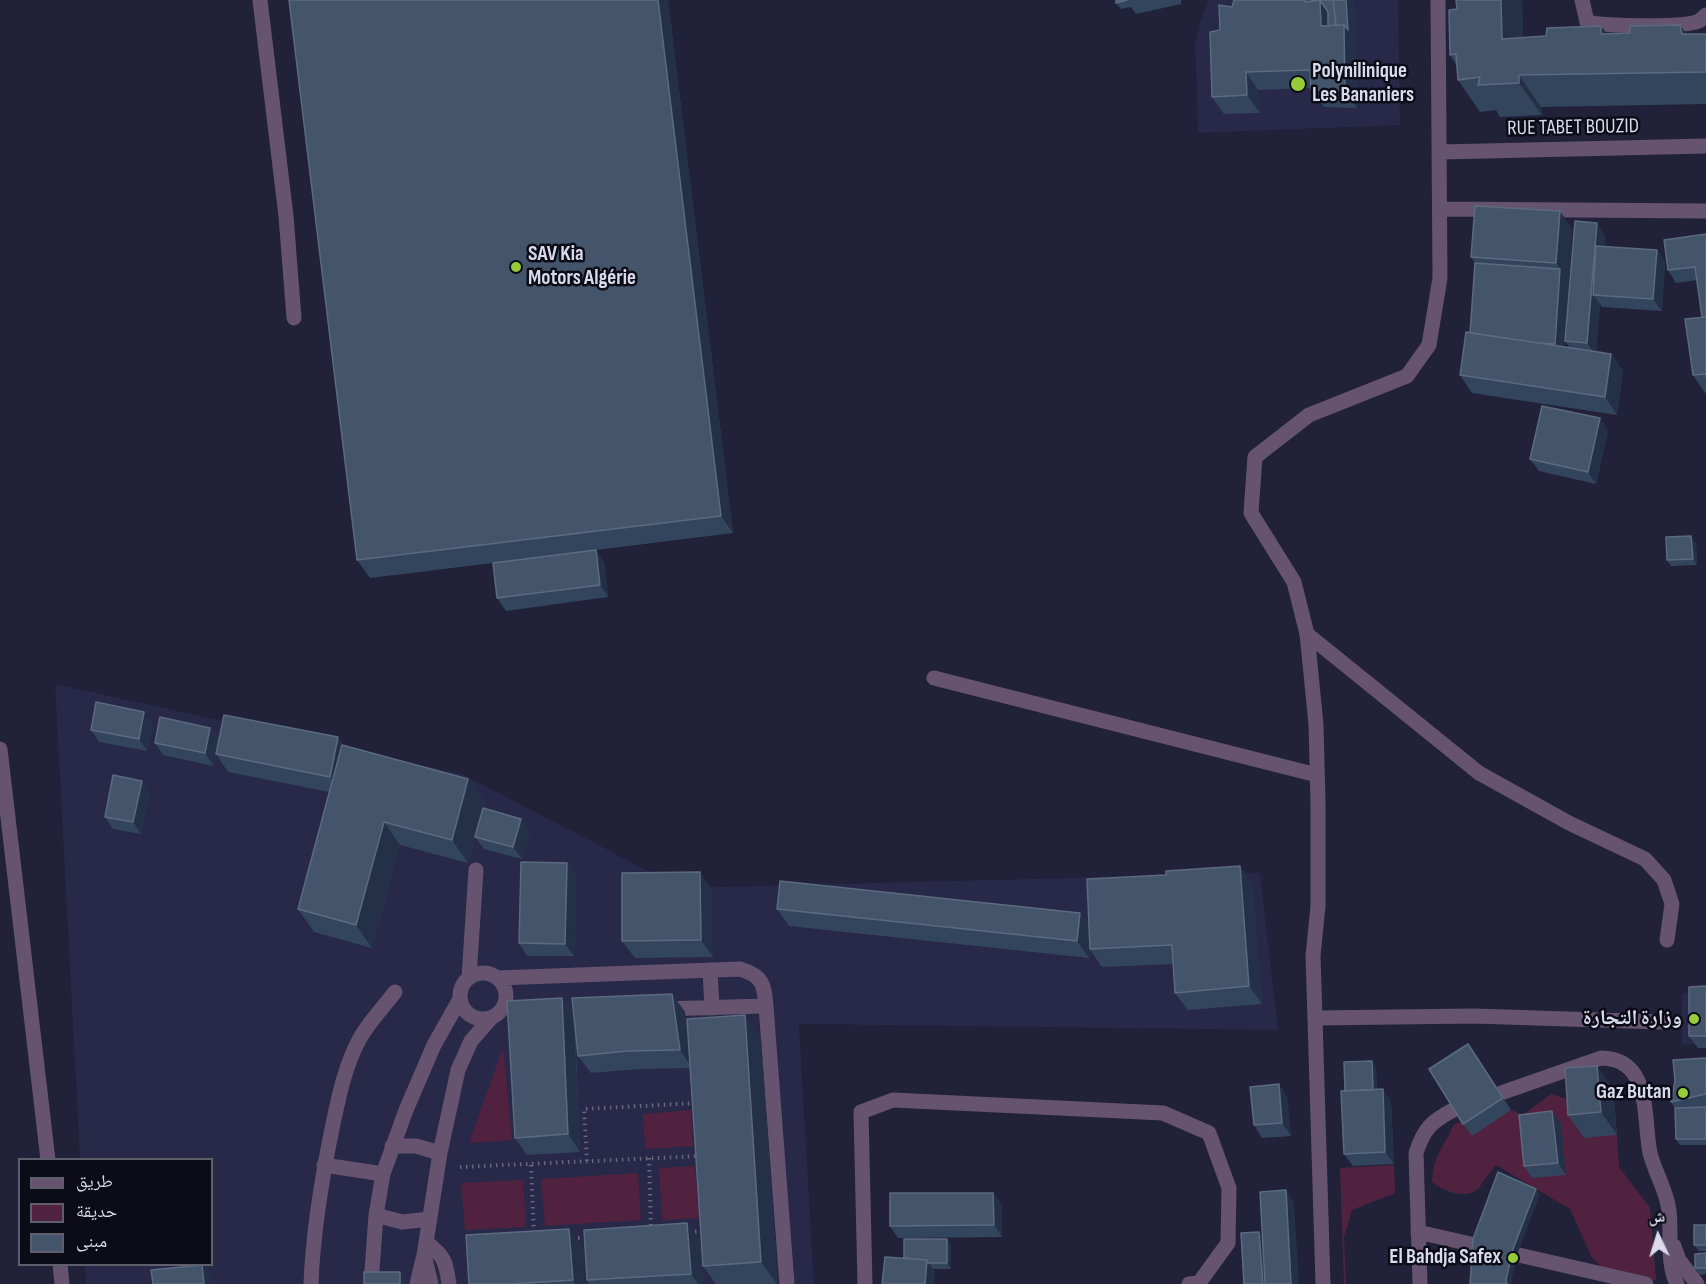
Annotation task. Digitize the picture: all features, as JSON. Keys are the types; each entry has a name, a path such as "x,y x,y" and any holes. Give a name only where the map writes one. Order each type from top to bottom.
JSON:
{"street":[{"path":"260,0 286,216 294,318"},
{"path":"1323,1284 1313,956 1318,906 1316,724 1307,634 1294,582 1251,513 1255,457 1309,415 1407,376 1429,345 1440,278 1438,0"},
{"path":"1582,0 1587,22 1601,25 1685,24 1701,20 1706,15"},
{"name":"RUE TABET BOUZID","path":"1440,152 1706,146"},
{"path":"1440,209 1706,211"},
{"path":"1307,634 1479,773 1569,823 1645,859 1664,880 1672,904 1666,940"},
{"path":"934,678 1317,775"},
{"path":"0,749 48,1158"},
{"path":"469,978 476,870"},
{"path":"371,1284 376,1215 383,1174 392,1146 434,1045 460,999 462,987 469,978 484,973 498,978 740,969 749,972 764,984 787,1284"},
{"path":"710,970 712,1008"},
{"path":"417,1284 439,1160 461,1063 471,1041 506,1000 506,992 498,978"},
{"path":"311,1284 313,1241 324,1165 341,1088 359,1039 394,992"},
{"path":"460,999 462,1006 471,1016 478,1019 516,1011"},
{"path":"644,1009 766,1006"},
{"path":"1315,1018 1474,1016 1661,1022"},
{"path":"1501,1093 1601,1058 1617,1060 1631,1069 1640,1084 1651,1156 1669,1208 1672,1272 1677,1284"},
{"path":"865,1284 861,1112 893,1100 1163,1113 1209,1133 1229,1188 1228,1243 1199,1282 1189,1284"},
{"path":"1420,1284 1416,1153 1420,1140 1435,1120 1455,1109"},
{"path":"392,1146 416,1146 439,1160"},
{"path":"324,1165 383,1174"},
{"path":"376,1215 402,1222 430,1219"},
{"path":"1670,1228 1679,1260 1697,1284"},
{"path":"1418,1232 1646,1284"},
{"path":"425,1248 431,1284"},
{"path":"425,1248 441,1255 446,1262 449,1284"},
{"path":"60,1266 62,1284"}],"path":[{"path":"587,1162 584,1108 707,1102"},
{"path":"439,1160 531,1165 711,1155"},
{"path":"649,1158 651,1235"},
{"path":"531,1165 534,1240"},
{"path":"683,1233 715,1231"},
{"path":"570,1238 593,1237"}],"shaded area":[{"name":"Polynilinique Les Bananiers","path":"1209,0 1398,0 1400,125 1198,133 1195,43"},
{"path":"55,684 462,774 681,888 1260,873 1278,1030 799,1024 814,1284 86,1284 85,1266 213,1266 213,1158 80,1158"},
{"name":"وزارة التجارة","path":"1706,992 1706,1044 1682,1045 1682,994"}],"green space":[{"path":"503,1047 512,1140 469,1143"},
{"path":"1551,1094 1582,1104 1617,1135 1619,1167 1650,1208 1656,1280 1633,1283 1608,1274 1591,1256 1570,1209 1496,1165 1478,1189 1467,1194 1448,1191 1432,1182 1437,1157 1454,1124 1511,1110 1523,1115"},
{"path":"691,1110 693,1146 645,1149 643,1114"},
{"path":"1394,1165 1395,1193 1352,1210 1344,1237 1346,1284 1344,1284 1340,1168"},
{"path":"695,1166 699,1218 662,1220 659,1168"},
{"path":"638,1173 641,1220 545,1226 541,1179"},
{"path":"523,1180 526,1227 465,1230 461,1183"}],"building":[{"name":"SAV Kia Motors Algérie","path":"289,0 658,0 721,516 357,560"},
{"path":"1234,0 1305,0 1305,2 1320,0 1321,26 1344,25 1345,90 1311,90 1310,70 1246,72 1247,95 1212,97 1210,32 1220,30 1219,5 1232,7"},
{"path":"1320,0 1333,0 1336,25 1328,26 1328,12"},
{"path":"1333,0 1346,0 1348,30 1344,25 1336,25"},
{"path":"1456,0 1501,0 1502,39 1546,36 1547,28 1601,26 1601,34 1630,33 1630,26 1680,25 1682,34 1706,34 1706,72 1519,75 1519,83 1478,85 1480,77 1458,80 1456,54 1450,55 1449,10 1457,9"},
{"path":"1475,206 1560,211 1556,263 1471,257"},
{"path":"1575,221 1597,223 1587,343 1565,341"},
{"path":"1706,234 1706,317 1702,317 1695,267 1668,270 1664,240"},
{"path":"1596,246 1657,250 1653,299 1593,295"},
{"path":"1475,263 1560,269 1555,344 1470,333"},
{"path":"1706,317 1706,374 1693,375 1685,319"},
{"path":"1466,332 1611,354 1605,397 1460,375"},
{"path":"1542,406 1600,418 1588,472 1530,459"},
{"path":"1691,536 1693,559 1667,560 1666,537"},
{"path":"596,550 600,585 497,598 493,563"},
{"path":"96,702 144,712 139,739 91,730"},
{"path":"224,715 338,737 330,777 216,754"},
{"path":"160,717 210,728 205,753 155,743"},
{"path":"342,745 468,779 452,840 384,822 356,925 298,909"},
{"path":"113,775 142,781 133,822 105,817"},
{"path":"483,808 521,819 513,847 475,837"},
{"path":"521,862 567,863 565,944 519,943"},
{"path":"1240,866 1249,986 1175,993 1172,945 1090,949 1087,879 1166,875 1166,871"},
{"path":"700,872 701,940 622,941 622,873"},
{"path":"780,881 1080,913 1077,941 777,909"},
{"path":"1706,986 1706,1036 1689,1036 1689,987"},
{"path":"672,994 680,1050 628,1051 578,1056 572,998"},
{"path":"562,998 568,1134 515,1138 507,1001"},
{"path":"745,1015 761,1262 703,1266 687,1019"},
{"path":"1468,1044 1503,1098 1463,1124 1429,1069"},
{"path":"1706,1058 1706,1094 1671,1102 1675,1081 1673,1060"},
{"path":"1372,1061 1373,1090 1345,1091 1344,1062"},
{"path":"1597,1066 1601,1112 1568,1115 1565,1068"},
{"path":"1279,1084 1282,1123 1254,1125 1250,1087"},
{"path":"1383,1089 1385,1152 1344,1154 1341,1091"},
{"path":"1706,1107 1706,1139 1676,1139 1675,1108"},
{"path":"1552,1111 1558,1163 1524,1166 1519,1115"},
{"path":"1498,1172 1536,1189 1513,1249 1507,1284 1470,1284 1473,1239"},
{"path":"1286,1190 1291,1284 1265,1284 1260,1192"},
{"path":"890,1193 993,1193 994,1225 890,1226"},
{"path":"687,1223 691,1274 587,1280 584,1230"},
{"path":"1694,1225 1706,1225 1706,1245 1694,1245"},
{"path":"569,1229 573,1280 469,1284 466,1235"},
{"path":"1259,1232 1263,1284 1244,1284 1241,1233"},
{"path":"904,1239 947,1239 947,1263 928,1263 927,1260 904,1258"},
{"path":"1706,1253 1706,1268 1695,1268 1695,1254"},
{"path":"885,1257 927,1260 925,1284 882,1284"},
{"path":"202,1266 204,1284 153,1284 151,1270"},
{"path":"364,1272 400,1272 400,1284 364,1284"}],"place":[{"name":"Polynilinique Les Bananiers","path":"1298,84"},
{"name":"SAV Kia Motors Algérie","path":"516,267"},
{"name":"وزارة التجارة","path":"1694,1019"},
{"name":"Gaz Butan","path":"1683,1093"},
{"name":"El Bahdja Safex","path":"1513,1258"}]}
